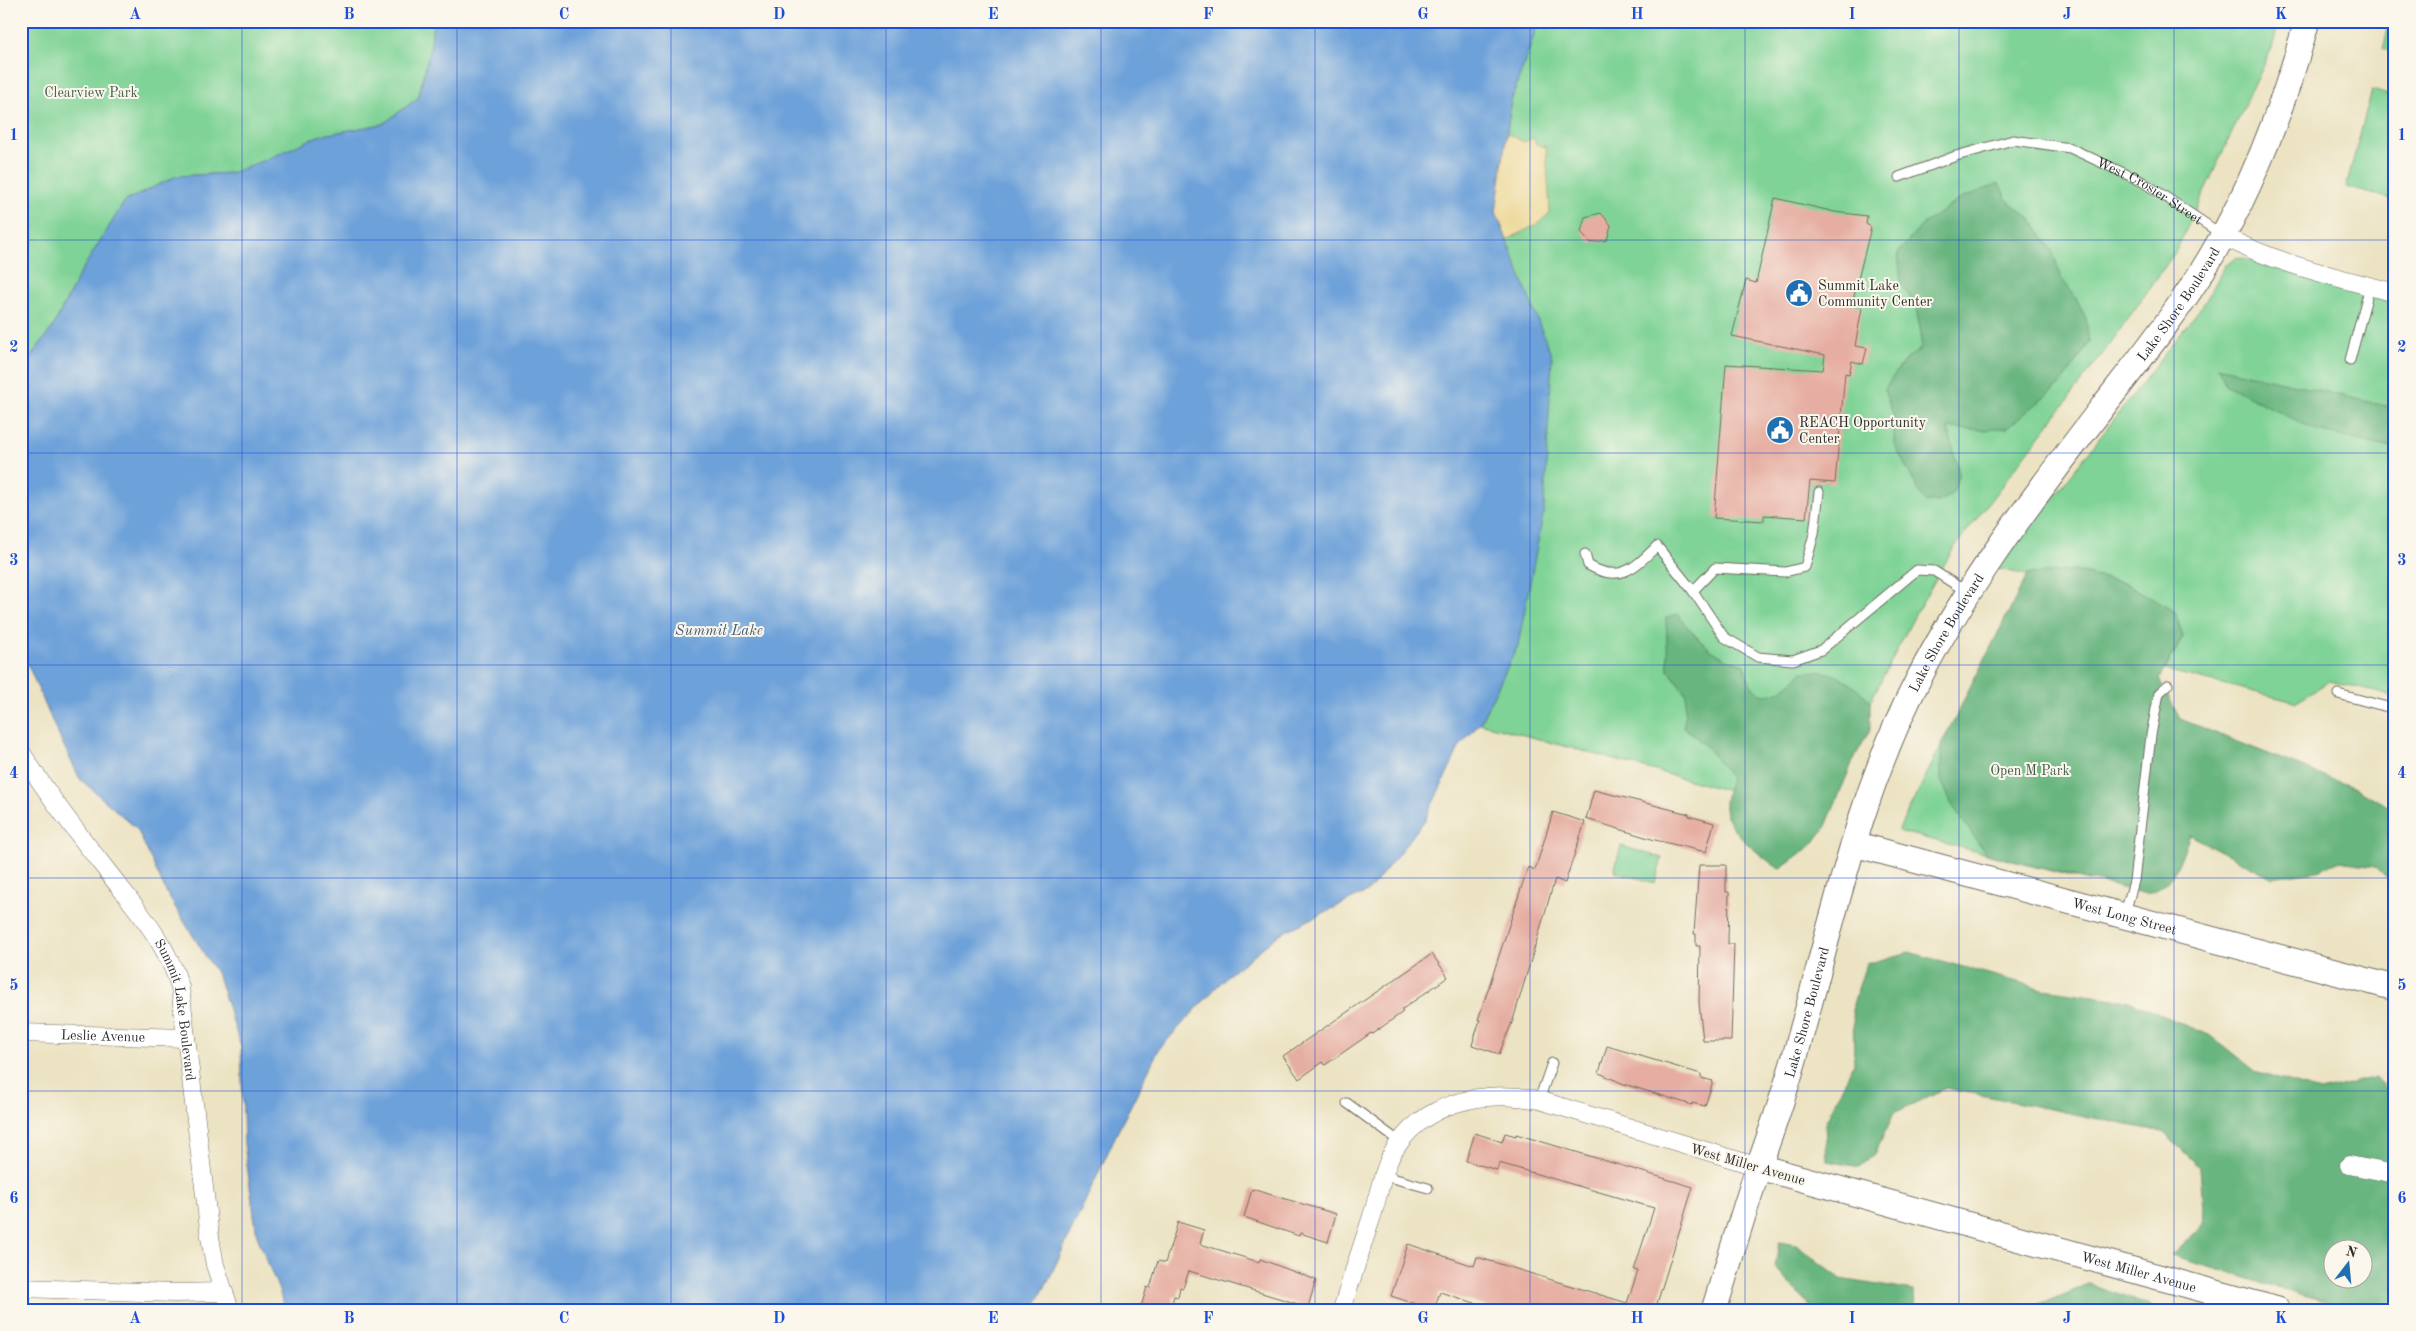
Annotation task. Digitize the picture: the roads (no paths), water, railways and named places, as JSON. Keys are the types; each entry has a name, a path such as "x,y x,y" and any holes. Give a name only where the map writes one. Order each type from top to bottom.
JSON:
{"main road":[{"name":"Lake Shore Boulevard","path":"1714,1310 1759,1167 1776,1122 1854,844 1892,732 1918,678 1967,592 2021,513 2170,318 2223,236 2258,167 2282,108 2307,21"},
{"name":"West Long Street","path":"1854,844 2395,988"},
{"name":"West Miller Avenue","path":"1759,1167 2278,1310"}],"street":[{"name":"West Crosier Street","path":"2223,236 2278,260 2395,293"},
{"name":"Summit Lake Boulevard","path":"21,752 29,778 166,949 180,987 210,1238 222,1292 230,1310"},
{"name":"Leslie Avenue","path":"21,1034 186,1038"},
{"name":"West Miller Avenue","path":"1342,1310 1391,1155 1418,1122 1459,1101 1494,1095 1520,1096 1539,1100 1759,1167"},
{"path":"2349,1165 2395,1174"},
{"path":"21,1288 174,1293 222,1292"}],"lane":[{"name":"West Crosier Street","path":"1899,177 1956,156 2013,140 2070,148 2143,182 2223,236"},
{"path":"2350,360 2370,286"},
{"path":"1693,591 1715,568 1785,572 1805,567 1814,534 1819,492"},
{"path":"1584,554 1588,565 1598,571 1611,574 1626,572 1657,546 1693,591 1724,638 1758,658 1793,660 1821,650 1917,570 1934,570 1967,592"},
{"path":"2125,916 2134,881 2151,735 2159,693 2168,685"},
{"path":"2338,694 2395,709"},
{"path":"1539,1100 1552,1063"},
{"path":"1347,1103 1400,1142"},
{"path":"1385,1176 1428,1188"}],"water":[{"name":"Summit Lake","path":"433,21 1539,21 1511,101 1496,212 1552,357 1544,510 1518,645 1480,723 1460,746 1425,820 1369,891 1280,934 1227,976 1159,1049 1033,1310 284,1310 280,1293 257,1236 244,1144 241,1047 218,976 167,894 137,829 80,779 56,730 21,649 21,370 53,327 79,275 125,201 177,176 231,173 318,136 383,124 418,98 431,45"}],"place":[{"name":"Summit Lake Community Center","path":"1799,293"},
{"name":"REACH Opportunity Center","path":"1780,430"}],"park label":[{"name":"Clearview Park","path":"91,92"},
{"name":"Open M Park","path":"2030,770"}]}
